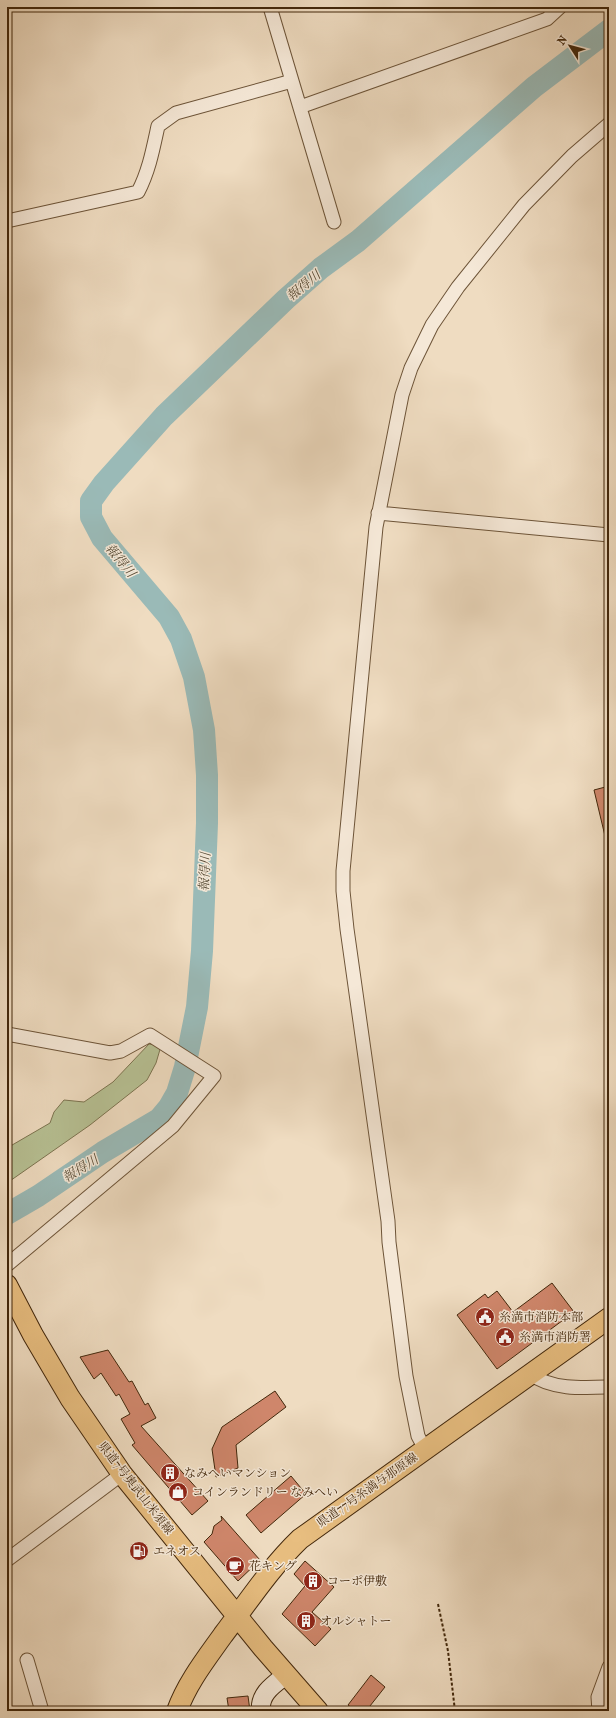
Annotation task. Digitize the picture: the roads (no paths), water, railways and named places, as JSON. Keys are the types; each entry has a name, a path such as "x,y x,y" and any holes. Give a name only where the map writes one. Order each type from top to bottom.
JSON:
{"main road":[{"name":"県道7号奥武山米須線","path":"7,1284 33,1335 70,1398 122,1474 286,1675 318,1711"},
{"name":"県道77号糸満与那原線","path":"177,1711 190,1682 237,1615 260,1584 300,1539 609,1318"}],"street":[{"path":"270,7 334,222"},
{"path":"300,107 547,19 560,7"},
{"path":"7,221 138,192 151,160 158,126 176,113 292,81"},
{"path":"425,1449 418,1436 405,1369 389,1242 388,1221 362,1041 343,891 346,836 378,513 402,394 411,368 432,325 468,275 524,205 572,156 609,124"},
{"path":"378,513 609,535"},
{"path":"7,1034 110,1053 121,1051 150,1035 214,1076 173,1126 7,1265"},
{"path":"531,1374 538,1380 552,1385 609,1387"},
{"path":"7,1560 122,1474"},
{"path":"27,1660 42,1711"},
{"path":"599,1711 598,1697 609,1667"},
{"path":"261,1711 260,1704 262,1696 286,1675"}],"waterway":[{"name":"報得川","path":"7,1214 38,1196 103,1152 159,1119 169,1107 177,1093 185,1067 197,1007 202,951 207,823 207,775 204,730 194,677 181,639 169,617 102,538 91,517 91,501 104,483 164,416 286,299 321,268 358,241 534,87 609,30"}],"place":[{"name":"糸満市消防本部","path":"485,1317"},
{"name":"糸満市消防署","path":"505,1337"},
{"name":"なみへいマンション","path":"170,1473"},
{"name":"コインランドリー なみへい","path":"178,1492"},
{"name":"エネオス","path":"139,1551"},
{"name":"花キング","path":"235,1566"},
{"name":"コーポ伊敷","path":"313,1581"},
{"name":"オルシャトー","path":"306,1621"}]}
